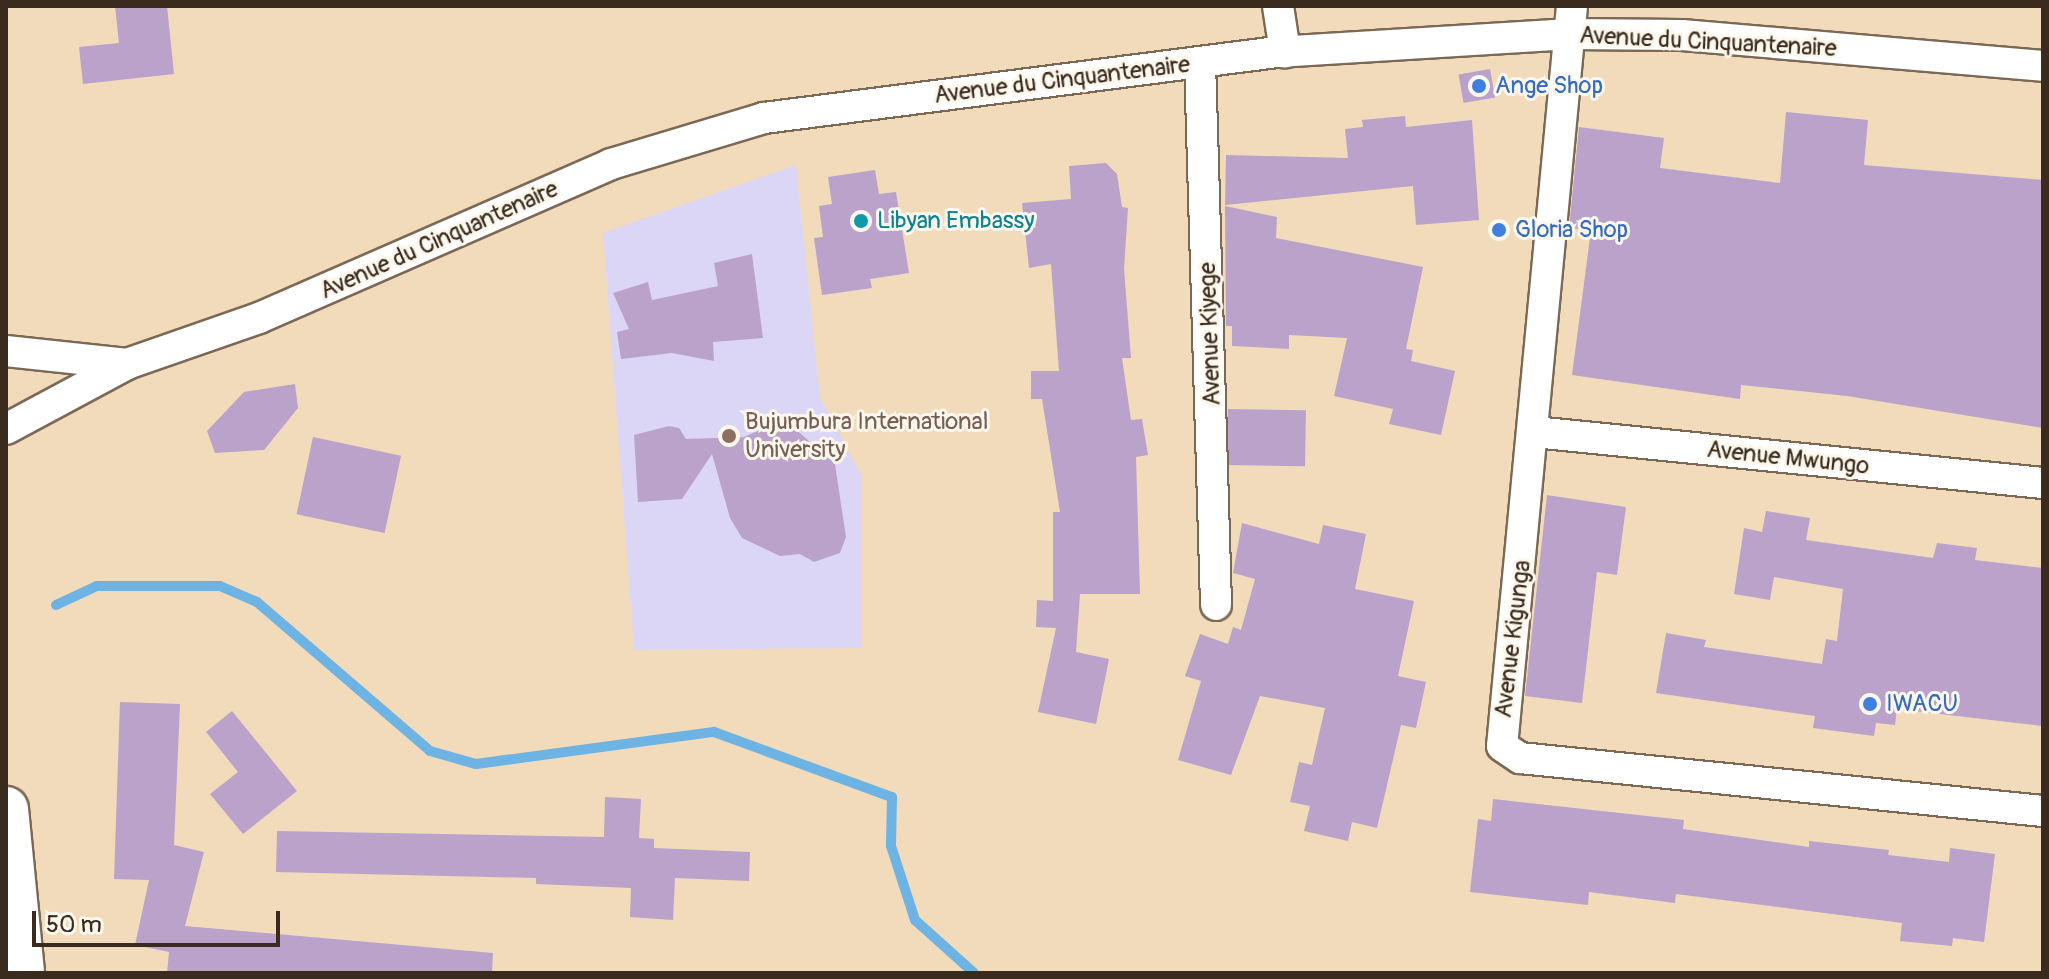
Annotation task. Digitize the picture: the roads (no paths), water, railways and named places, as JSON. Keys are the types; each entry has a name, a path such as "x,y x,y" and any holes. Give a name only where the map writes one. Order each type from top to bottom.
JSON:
{"main road":[{"path":"6,809 16,969"}],"street":[{"path":"1278,6 1285,52"},
{"name":"Avenue du Cinquantenaire","path":"6,429 127,364 259,318 611,164 754,121 1200,62 1571,20 1682,35 2043,66"},
{"name":"Avenue Kigunga","path":"1571,20 1534,432 1501,742 1510,754 2043,811"},
{"name":"Avenue Kiyege","path":"1200,62 1216,605"},
{"path":"6,351 127,364"},
{"name":"Avenue Mwungo","path":"1534,432 2043,483"}],"waterway":[{"path":"56,605 97,586 220,586 257,602 430,751 476,764 714,732 892,797 891,846 915,920 974,973"}],"place":[{"name":"Ange Shop","path":"1479,86"},
{"name":"Libyan Embassy","path":"861,221"},
{"name":"Gloria Shop","path":"1499,230"},
{"name":"Bujumbura International University","path":"729,436"},
{"name":"IWACU","path":"1870,704"}]}
